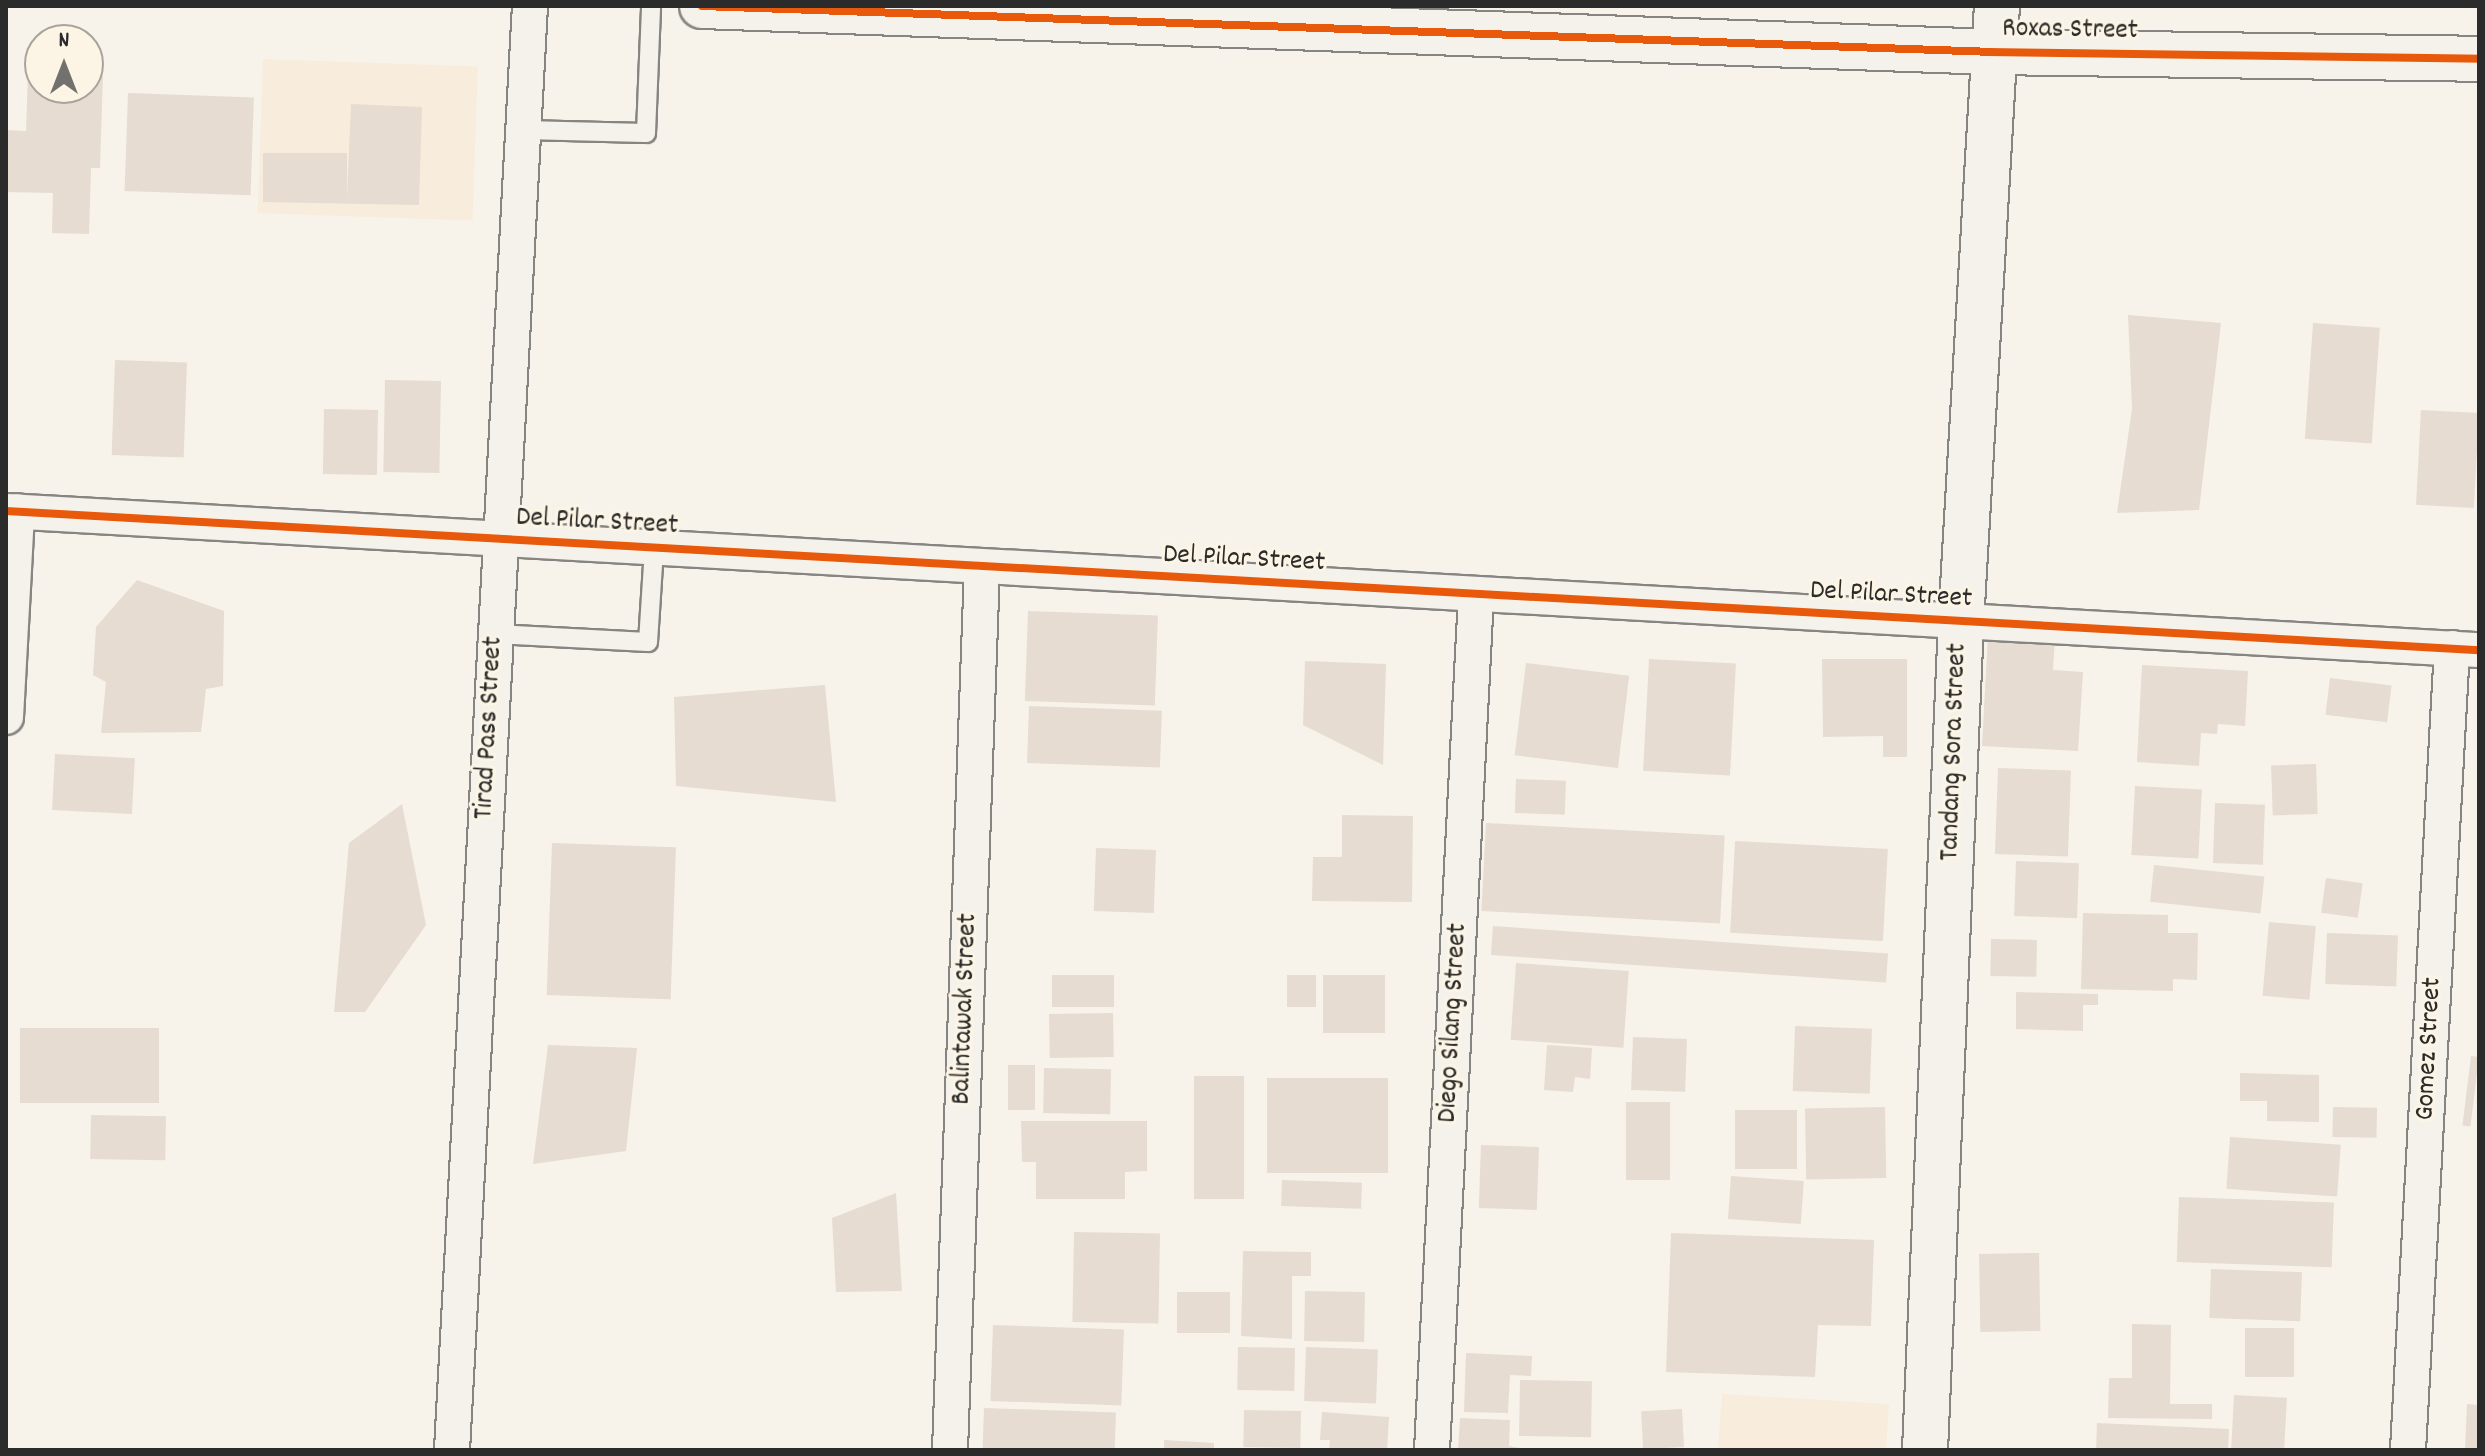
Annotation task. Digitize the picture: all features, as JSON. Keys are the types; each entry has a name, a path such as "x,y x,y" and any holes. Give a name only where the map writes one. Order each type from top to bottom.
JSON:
{"street":[{"name":"Tirad Pass Street","path":"452,1450 530,6"},
{"name":"Roxas Street","path":"702,6 1991,52 2479,59"},
{"name":"Tandang Sora Street","path":"1925,1450 1961,622 1991,52 1997,6"},
{"name":"Del Pilar Street","path":"12,511 2465,649"},
{"path":"6,717 12,511"},
{"name":"Balintawak Street","path":"950,1450 982,567"},
{"name":"Diego Silang Street","path":"1432,1450 1476,595"},
{"name":"Gomez Street","path":"2408,1450 2465,649"}],"lane":[{"path":"523,130 646,133 651,6"},
{"path":"495,634 648,642 654,549"}],"shaded area":[{"path":"263,59 478,67 472,220 258,213"},
{"path":"1722,1394 1889,1404 1886,1450 1718,1450"}],"building":[{"path":"128,93 254,97 251,195 125,191"},
{"path":"27,104 102,104 100,168 91,168 89,234 52,233 53,193 6,192 6,130 26,131"},
{"path":"351,104 422,107 419,205 263,202 263,153 347,153 347,199"},
{"path":"2128,315 2221,323 2199,510 2117,513 2132,409"},
{"path":"2313,323 2380,328 2372,443 2305,439"},
{"path":"115,360 187,363 184,457 112,455"},
{"path":"385,380 441,381 439,473 383,472"},
{"path":"324,409 378,410 377,475 323,474"},
{"path":"2421,410 2479,413 2474,508 2416,505"},
{"path":"137,580 224,611 223,686 206,689 201,732 101,733 106,682 93,675 96,627"},
{"path":"1028,611 1158,616 1155,705 1025,701"},
{"path":"1988,635 2055,639 2053,670 2083,672 2078,751 1982,746"},
{"path":"1649,659 1736,664 1730,775 1643,771"},
{"path":"1822,659 1907,659 1907,757 1883,757 1883,736 1823,737"},
{"path":"1305,661 1386,664 1383,765 1303,725"},
{"path":"1526,663 1629,676 1618,768 1515,755"},
{"path":"2142,665 2248,671 2245,726 2218,724 2217,734 2201,733 2199,766 2137,762"},
{"path":"2330,678 2392,686 2387,722 2325,715"},
{"path":"825,685 836,802 676,786 674,697"},
{"path":"1029,706 1162,711 1160,768 1027,763"},
{"path":"55,754 135,758 132,814 52,810"},
{"path":"2316,764 2318,814 2273,816 2271,766"},
{"path":"1998,768 2071,771 2068,856 1995,854"},
{"path":"1516,779 1566,781 1565,815 1515,813"},
{"path":"2135,786 2202,790 2198,858 2131,855"},
{"path":"2215,803 2265,805 2263,865 2213,863"},
{"path":"402,804 426,925 365,1012 334,1012 349,843"},
{"path":"1342,815 1413,816 1412,902 1312,901 1313,857 1342,857"},
{"path":"1486,823 1725,836 1720,923 1481,911"},
{"path":"1735,841 1888,849 1883,941 1730,933"},
{"path":"552,843 676,847 671,999 547,995"},
{"path":"1096,848 1156,850 1154,913 1094,911"},
{"path":"2016,861 2079,863 2077,918 2014,916"},
{"path":"2154,865 2264,877 2261,913 2150,902"},
{"path":"2326,878 2363,883 2358,918 2321,913"},
{"path":"2083,913 2168,915 2168,933 2198,933 2197,980 2173,979 2173,991 2081,989"},
{"path":"2269,922 2316,926 2309,1000 2263,996"},
{"path":"1493,926 1888,954 1886,983 1491,955"},
{"path":"2327,933 2398,935 2396,986 2325,984"},
{"path":"1991,939 2037,940 2036,977 1990,976"},
{"path":"1516,963 1629,971 1623,1048 1511,1040"},
{"path":"1052,975 1114,975 1114,1007 1052,1007"},
{"path":"1287,975 1316,975 1316,1007 1287,1007"},
{"path":"1323,975 1385,975 1385,1033 1323,1033"},
{"path":"2016,992 2098,994 2098,1005 2083,1005 2083,1031 2016,1029"},
{"path":"1113,1013 1114,1057 1050,1058 1049,1014"},
{"path":"1795,1026 1872,1029 1870,1094 1793,1091"},
{"path":"20,1028 159,1028 159,1103 20,1103"},
{"path":"1633,1037 1687,1039 1685,1092 1631,1090"},
{"path":"548,1045 637,1048 626,1151 533,1164"},
{"path":"1547,1045 1592,1048 1590,1079 1575,1077 1573,1092 1544,1090"},
{"path":"2471,1056 2479,1057 2470,1126 2462,1125"},
{"path":"1008,1065 1035,1065 1035,1110 1008,1110"},
{"path":"1044,1068 1111,1069 1110,1114 1043,1113"},
{"path":"2240,1073 2319,1075 2319,1122 2267,1121 2267,1101 2240,1101"},
{"path":"1194,1076 1244,1076 1244,1199 1194,1199"},
{"path":"1267,1078 1388,1078 1388,1173 1267,1173"},
{"path":"1626,1102 1670,1102 1670,1180 1626,1180"},
{"path":"1885,1107 1886,1178 1806,1179 1805,1108"},
{"path":"2333,1107 2377,1108 2376,1138 2332,1137"},
{"path":"1735,1110 1797,1110 1797,1169 1735,1169"},
{"path":"91,1115 166,1116 165,1160 90,1159"},
{"path":"1021,1121 1147,1121 1147,1171 1125,1172 1125,1199 1036,1199 1036,1162 1022,1162"},
{"path":"2230,1137 2341,1145 2337,1197 2226,1189"},
{"path":"1481,1145 1539,1147 1537,1210 1479,1208"},
{"path":"1731,1176 1804,1181 1801,1224 1728,1219"},
{"path":"1282,1180 1362,1183 1361,1209 1281,1206"},
{"path":"896,1193 902,1291 836,1292 832,1218"},
{"path":"2179,1197 2334,1202 2332,1267 2177,1262"},
{"path":"1074,1232 1160,1234 1158,1323 1072,1322"},
{"path":"1671,1233 1874,1240 1871,1326 1818,1325 1815,1377 1666,1372"},
{"path":"1243,1251 1311,1252 1311,1276 1292,1276 1292,1339 1241,1336"},
{"path":"2039,1253 2040,1331 1980,1332 1979,1254"},
{"path":"2211,1269 2302,1272 2300,1321 2209,1318"},
{"path":"1305,1291 1365,1292 1364,1342 1304,1341"},
{"path":"1177,1292 1230,1292 1230,1333 1177,1333"},
{"path":"2132,1324 2171,1325 2170,1404 2212,1404 2212,1419 2108,1418 2109,1378 2132,1378"},
{"path":"993,1325 1124,1330 1121,1406 990,1401"},
{"path":"2245,1328 2294,1328 2294,1377 2245,1377"},
{"path":"1238,1347 1295,1348 1294,1391 1237,1390"},
{"path":"1306,1347 1378,1350 1376,1403 1304,1401"},
{"path":"1466,1353 1532,1356 1531,1376 1510,1375 1508,1413 1464,1412"},
{"path":"1520,1380 1592,1381 1591,1437 1519,1436"},
{"path":"2234,1395 2287,1398 2284,1450 2231,1450"},
{"path":"2467,1404 2479,1405 2479,1450 2465,1450"},
{"path":"984,1408 1116,1413 1115,1450 983,1450"},
{"path":"1682,1409 1684,1447 1643,1449 1641,1411"},
{"path":"1244,1410 1301,1411 1300,1448 1243,1447"},
{"path":"1322,1412 1389,1417 1387,1450 1329,1450 1330,1440 1320,1440"},
{"path":"1460,1418 1510,1420 1509,1446 1531,1450 1458,1450"},
{"path":"2097,1423 2229,1429 2228,1450 2096,1450"},
{"path":"1164,1440 1214,1443 1214,1450 1164,1450"}],"cycle path":[{"path":"702,6 1991,52 2479,59"},
{"path":"6,511 2479,650"}]}
